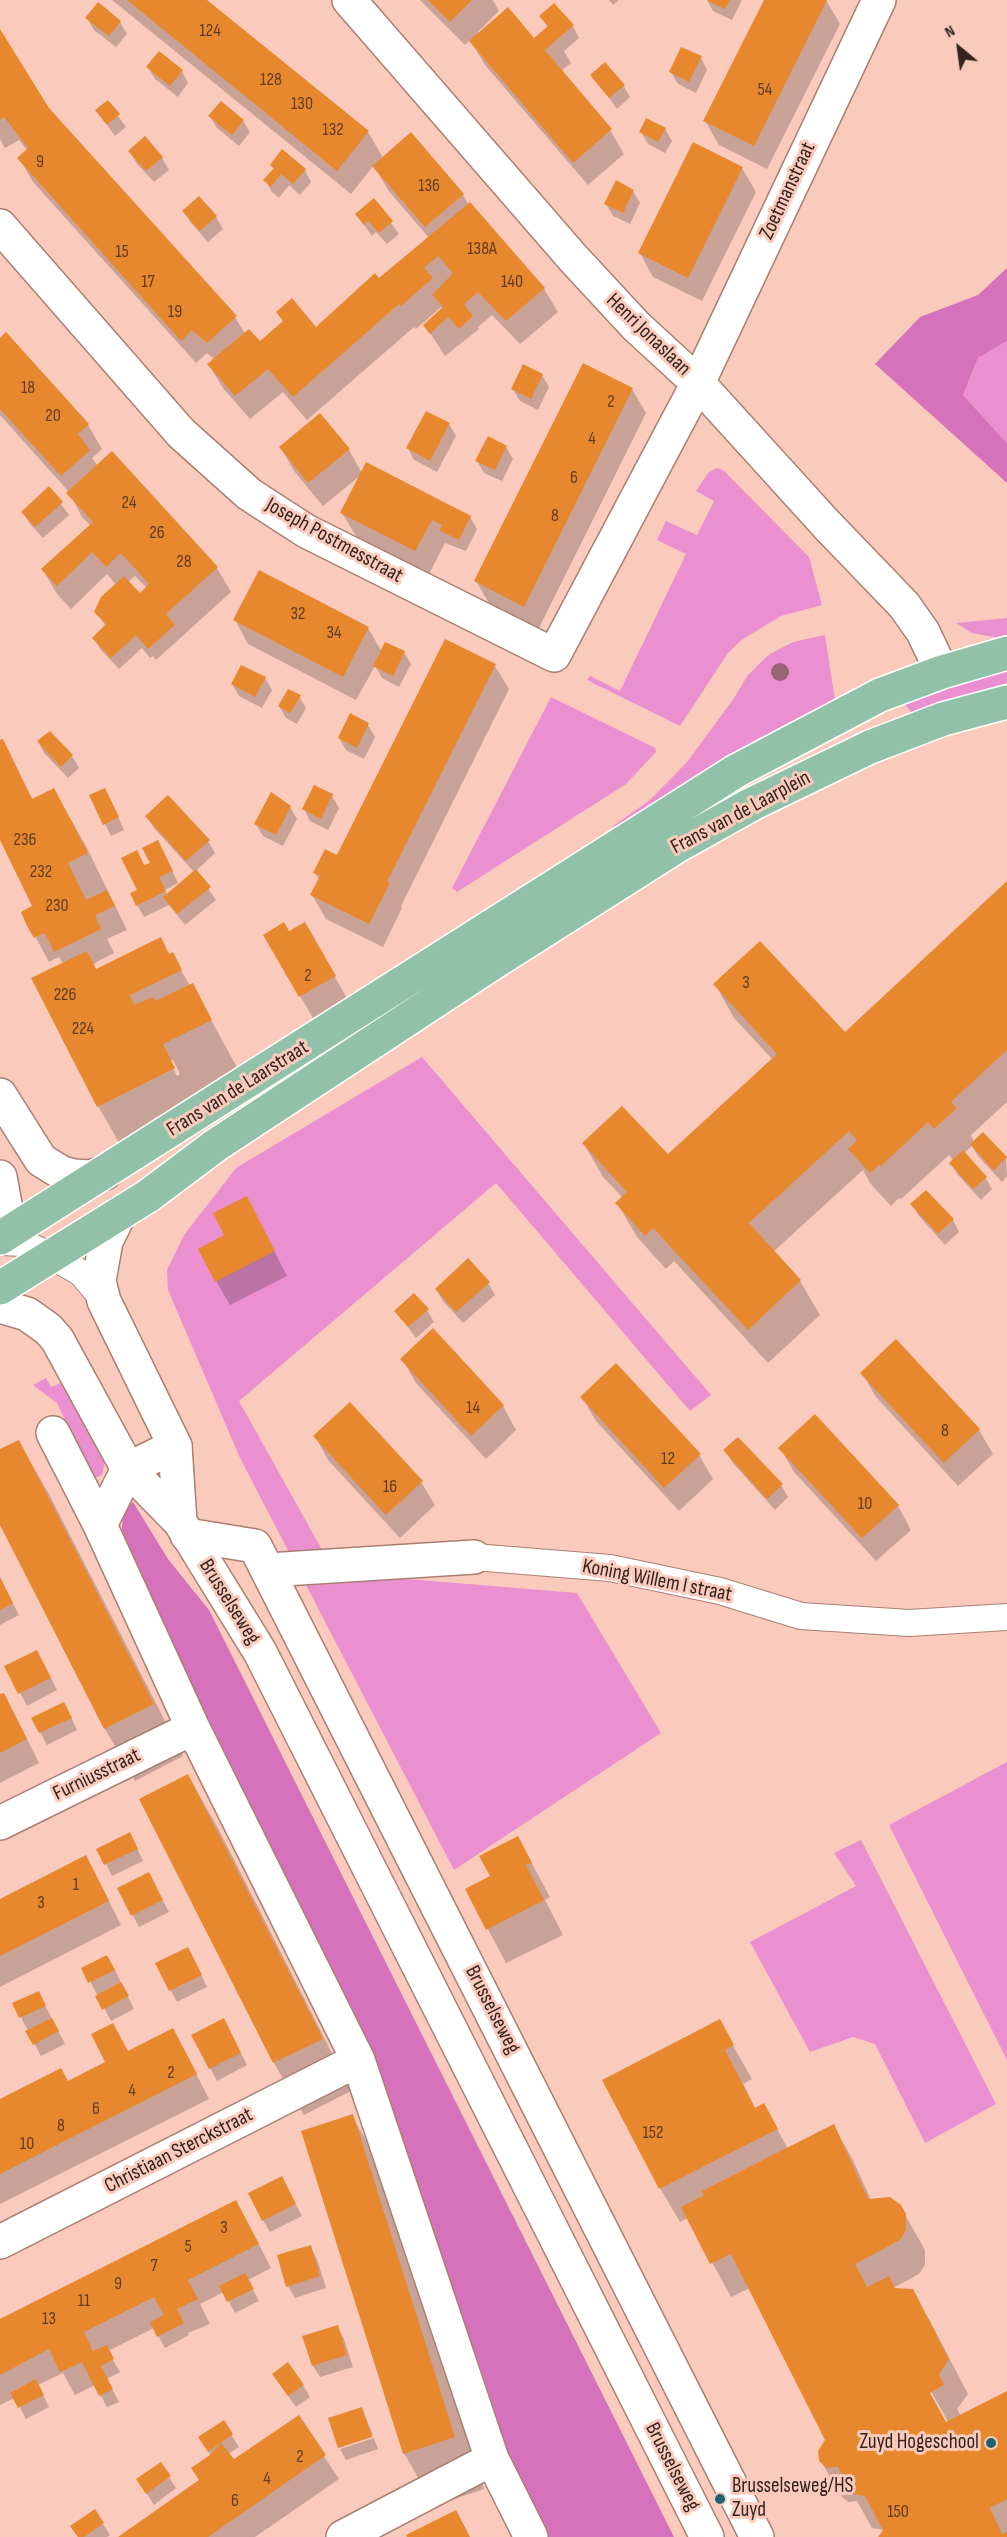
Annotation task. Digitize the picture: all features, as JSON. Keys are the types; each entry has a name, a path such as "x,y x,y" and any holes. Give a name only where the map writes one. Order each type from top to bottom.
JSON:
{"main road":[{"name":"Frans van de Laarplein","path":"473,935 745,765 880,695 942,672 1007,652"},
{"name":"Frans van de Laarplein","path":"493,963 678,846 752,804 910,730 1007,702"},
{"name":"Frans van de Laarstraat","path":"0,1240 291,1055 473,935"},
{"name":"Frans van de Laarstraat","path":"0,1288 148,1196 216,1145 493,963"}],"street":[{"name":"Henri Jonaslaan","path":"349,0 573,258 636,326 698,382 827,525 904,605 923,632 942,672"},
{"name":"Zoetmanstraat","path":"698,382 879,0"},
{"name":"Joseph Postmesstraat","path":"0,225 12,242 181,433 249,494 306,531 554,656 698,382"},
{"path":"0,1095 41,1160 62,1173 74,1176 89,1177 105,1173"},
{"path":"0,1177 5,1204 5,1217 0,1230"},
{"name":"Brusselseweg","path":"120,1213 106,1241 99,1281 104,1301 175,1446 184,1529"},
{"name":"Brusselseweg","path":"0,1306 27,1314 48,1329 57,1340 128,1469 184,1529 260,1652 707,2537"},
{"path":"53,1433 100,1525 194,1728 358,2060 492,2459 531,2537"},
{"path":"100,1525 128,1469 175,1446"},
{"name":"Brusselseweg","path":"184,1529 255,1546 757,2537"},
{"name":"Koning Willem I straat","path":"268,1570 474,1557"},
{"name":"Furniusstraat","path":"0,1823 194,1728"},
{"name":"Christiaan Sterckstraat","path":"0,2242 358,2060"},
{"path":"343,2537 492,2459"}],"lane":[{"name":"Brusselseweg","path":"0,1240 23,1243 81,1273 104,1301"},
{"name":"Koning Willem I straat","path":"474,1557 610,1568 720,1591 801,1616 909,1623 1007,1617"}],"shaded area":[{"path":"1007,268 1007,341 978,358 963,395 1007,443 1007,483 875,364 920,317 978,295"},
{"path":"1007,341 1007,443 963,395 978,358"},
{"path":"717,468 723,470 809,557 822,605 781,616 740,641 728,653 680,726 587,680 590,676 620,691 686,554 657,540 666,521 697,535 714,501 696,491 708,473"},
{"path":"1007,618 1007,638 1003,639 972,633 956,623"},
{"path":"825,635 835,700 616,832 613,826 650,800 688,761 748,675 761,662 770,654 793,642"},
{"path":"1007,668 1007,683 912,713 903,702 940,688"},
{"path":"551,697 655,748 656,752 626,784 457,892 452,888"},
{"path":"422,1057 711,1395 690,1411 496,1183 239,1401 335,1573 577,1593 661,1733 454,1870 240,1458 168,1290 167,1270 184,1235 236,1168"},
{"path":"46,1378 51,1387 63,1382 105,1461 102,1475 94,1477 90,1473 57,1403 33,1385"},
{"path":"133,1502 168,1559 209,1610 674,2537 547,2537 503,2450 363,2039 121,1548 123,1509"},
{"path":"1007,1762 1007,2060 889,1825"},
{"path":"861,1840 996,2104 925,2143 875,2044 853,2037 810,2052 750,1942 856,1886 834,1853"}],"building":[{"path":"127,0 207,0 369,131 337,171"},
{"path":"428,0 472,0 450,22"},
{"path":"706,0 730,0 725,9"},
{"path":"764,0 827,0 754,146 703,121"},
{"path":"98,2 121,21 109,36 85,18"},
{"path":"554,3 574,25 545,50 612,129 573,163 469,41 508,7 534,38 548,26 539,16"},
{"path":"0,29 49,108 237,316 207,343 192,330 181,341 17,158 28,148 4,117 0,120"},
{"path":"681,47 702,56 689,82 669,72"},
{"path":"159,51 183,70 170,86 146,67"},
{"path":"605,62 625,85 609,98 590,75"},
{"path":"108,100 120,114 107,125 95,110"},
{"path":"221,101 244,120 232,135 208,116"},
{"path":"646,118 666,128 658,142 639,132"},
{"path":"411,132 464,194 425,227 372,166"},
{"path":"145,136 163,157 146,171 128,151"},
{"path":"693,142 743,167 688,278 638,253"},
{"path":"282,149 306,169 293,184 281,174 271,187 263,180 274,168 270,165"},
{"path":"616,180 634,190 623,213 604,204"},
{"path":"199,196 217,216 200,231 182,211"},
{"path":"374,198 393,221 379,233 368,221 364,225 355,214"},
{"path":"470,202 545,288 506,321 478,292 464,304 473,316 459,329 448,317 430,334 423,325 443,307 432,295 453,273 438,256 424,268 433,278 401,306 399,304 293,397 268,369 235,396 207,364 249,329 260,341 283,321 276,312 292,298 316,327 375,273 379,278"},
{"path":"6,332 89,424 78,434 90,450 61,476 0,409 0,338"},
{"path":"583,363 633,388 524,607 474,581"},
{"path":"523,364 543,374 531,399 511,389"},
{"path":"426,411 450,423 430,461 406,448"},
{"path":"320,413 350,449 308,483 279,447"},
{"path":"488,436 507,446 495,470 475,461"},
{"path":"112,451 218,567 166,614 175,625 148,649 136,635 111,658 92,638 106,624 94,612 101,597 124,576 140,593 149,584 121,553 106,567 92,552 57,586 41,569 93,522 66,493"},
{"path":"366,462 471,516 459,540 439,530 442,525 432,520 415,551 340,513"},
{"path":"49,486 63,502 35,527 21,512"},
{"path":"259,570 369,627 343,677 233,620"},
{"path":"445,639 496,664 387,882 390,883 369,924 310,895 320,876 313,873 325,849 337,855"},
{"path":"385,642 405,651 393,676 373,666"},
{"path":"241,665 266,677 255,697 231,684"},
{"path":"288,689 301,695 290,713 278,706"},
{"path":"350,713 369,723 357,748 338,738"},
{"path":"50,731 73,755 61,767 37,741"},
{"path":"3,739 32,799 54,788 88,853 68,863 86,900 107,890 115,906 95,915 101,929 54,952 45,933 34,938 27,926 21,912 32,906 0,840 0,740"},
{"path":"314,785 333,794 321,819 302,809"},
{"path":"105,788 119,817 103,825 89,795"},
{"path":"271,792 291,806 276,835 254,824"},
{"path":"168,795 210,840 186,861 145,816"},
{"path":"158,840 173,871 159,877 166,891 136,906 130,893 137,890 121,858 137,850 144,865 150,863 142,848"},
{"path":"196,869 211,887 177,914 163,897"},
{"path":"1007,881 1007,1050 951,1102 957,1108 934,1129 928,1122 881,1166 879,1165 870,1173 848,1149 857,1140 849,1131 749,1223 801,1280 748,1330 653,1228 645,1236 615,1203 627,1192 582,1143 622,1106 668,1154 777,1054 713,984 760,941 845,1032"},
{"path":"284,922 289,931 305,922 336,976 299,997 263,935"},
{"path":"161,937 169,954 173,952 182,970 130,995 134,1005 153,997 155,1001 193,983 212,1020 163,1044 175,1068 97,1107 31,978 87,951 96,969"},
{"path":"983,1132 1007,1157 994,1171 970,1144"},
{"path":"963,1150 987,1177 973,1189 949,1163"},
{"path":"926,1190 954,1219 938,1234 910,1204"},
{"path":"247,1196 275,1251 215,1282 198,1249 224,1235 213,1213"},
{"path":"468,1258 490,1282 456,1312 435,1289"},
{"path":"414,1293 429,1309 408,1327 394,1311"},
{"path":"433,1328 504,1405 471,1436 400,1359"},
{"path":"896,1339 980,1429 944,1463 860,1373"},
{"path":"616,1363 701,1454 664,1488 580,1397"},
{"path":"350,1402 423,1481 386,1515 313,1436"},
{"path":"815,1414 899,1505 862,1538 778,1448"},
{"path":"738,1437 783,1484 767,1499 723,1450"},
{"path":"19,1440 154,1704 104,1729 0,1525 0,1449"},
{"path":"0,1577 13,1603 0,1610"},
{"path":"37,1650 51,1678 18,1694 4,1666"},
{"path":"4,1693 27,1739 0,1753 0,1694"},
{"path":"64,1702 72,1718 39,1733 31,1718"},
{"path":"188,1774 323,2039 273,2063 139,1799"},
{"path":"130,1832 138,1849 104,1865 96,1849"},
{"path":"518,1836 532,1863 526,1865 544,1900 486,1930 465,1889 490,1876 479,1856"},
{"path":"86,1855 109,1901 0,1956 0,1899"},
{"path":"149,1872 163,1900 131,1916 117,1888"},
{"path":"188,1947 202,1975 169,1991 155,1963"},
{"path":"107,1955 115,1970 88,1983 81,1968"},
{"path":"121,1982 129,1996 102,2010 95,1996"},
{"path":"39,1991 46,2006 19,2018 12,2003"},
{"path":"52,2018 59,2031 33,2045 25,2031"},
{"path":"224,2018 241,2053 209,2069 191,2035"},
{"path":"720,2019 734,2045 725,2050 755,2108 764,2103 778,2129 659,2189 602,2080"},
{"path":"113,2023 128,2051 173,2028 197,2074 0,2174 0,2099 61,2068 68,2081 105,2062 91,2034"},
{"path":"353,2114 455,2437 403,2454 301,2131"},
{"path":"834,2124 868,2199 890,2197 901,2205 906,2214 906,2230 900,2240 855,2264 867,2287 889,2276 895,2288 913,2289 949,2359 939,2374 944,2385 930,2393 946,2422 1007,2391 1007,2499 990,2508 1002,2534 1007,2532 1007,2537 878,2537 883,2530 865,2496 851,2494 838,2467 827,2468 819,2461 818,2451 825,2440 731,2254 710,2264 681,2207 704,2195 702,2191"},
{"path":"282,2176 296,2204 262,2221 248,2193"},
{"path":"236,2200 259,2244 188,2280 198,2299 177,2309 184,2323 157,2337 150,2322 164,2315 154,2297 84,2332 93,2351 107,2345 114,2359 101,2366 113,2389 99,2396 82,2362 60,2372 49,2349 0,2375 0,2319"},
{"path":"311,2245 320,2276 286,2287 277,2255"},
{"path":"245,2273 254,2289 227,2302 219,2286"},
{"path":"338,2325 347,2355 312,2366 302,2336"},
{"path":"288,2362 304,2385 288,2396 272,2374"},
{"path":"36,2379 44,2395 18,2408 10,2393"},
{"path":"362,2407 372,2437 338,2448 328,2418"},
{"path":"299,2415 326,2455 208,2537 118,2537 199,2480 191,2468 210,2455 221,2443 234,2459"},
{"path":"224,2420 233,2434 208,2452 198,2437"},
{"path":"161,2462 171,2476 146,2494 136,2479"},
{"path":"95,2509 104,2523 84,2537 78,2537 70,2526"},
{"path":"456,2510 470,2537 407,2537 406,2535"}],"place":[{"name":"Zuyd Hogeschool","path":"991,2443"},
{"name":"Brusselseweg/HS Zuyd","path":"720,2499"}]}
